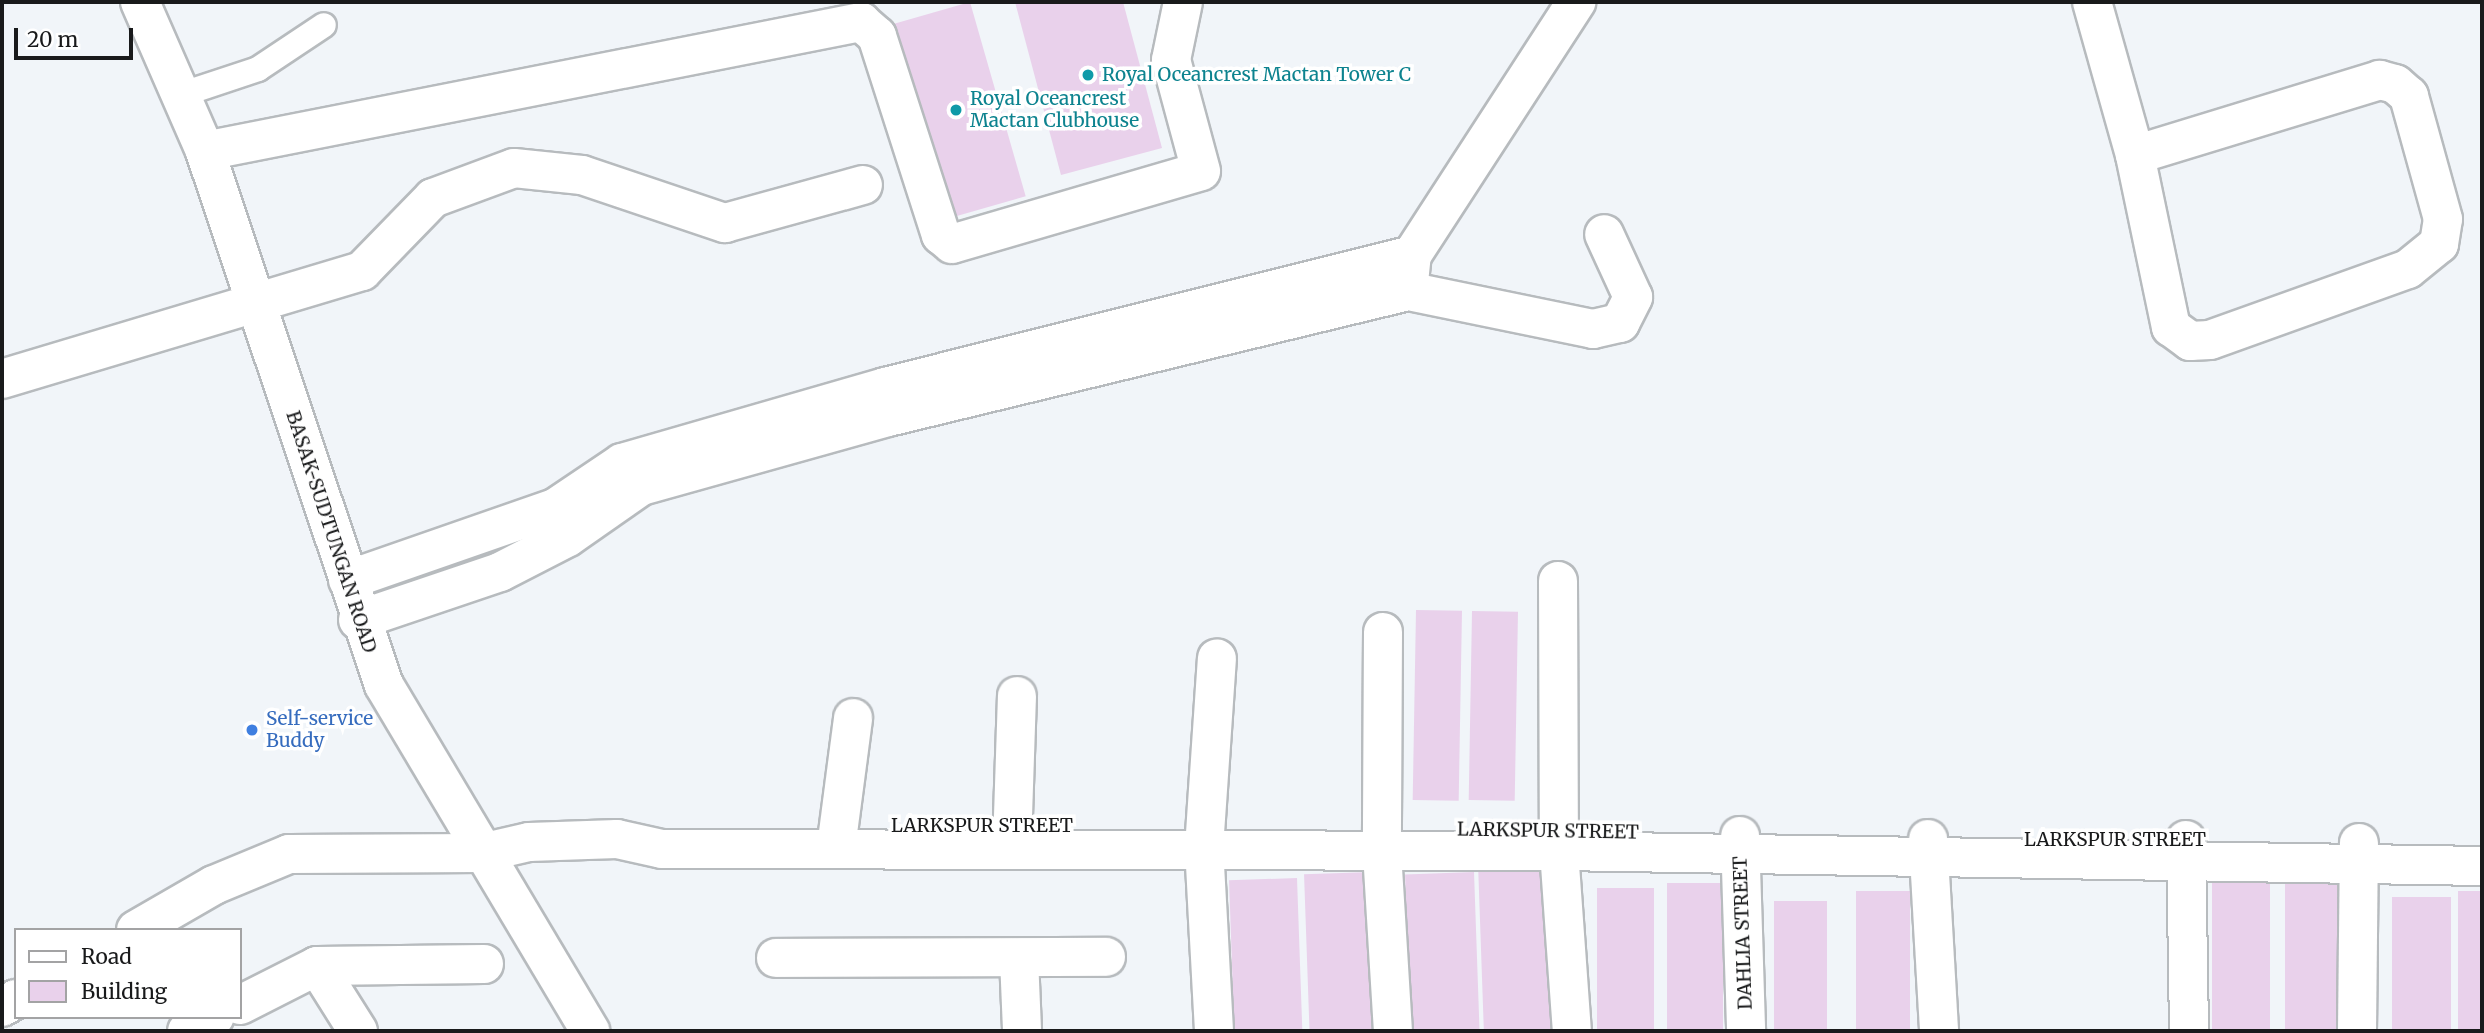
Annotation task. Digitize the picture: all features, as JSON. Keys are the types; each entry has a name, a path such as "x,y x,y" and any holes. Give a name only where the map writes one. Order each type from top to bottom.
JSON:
{"street":[{"name":"BASAK-SUDTUNGAN ROAD","path":"140,2 183,94 205,151 348,580 358,620 384,685 481,853 590,1031"},
{"path":"205,151 861,22 877,36 941,235 952,244 1201,171 1171,60 1183,2"},
{"path":"1410,273 1576,2"},
{"path":"2092,2 2135,155 2171,327 2190,341 2210,340 2408,269 2439,244 2443,219 2409,96 2380,80 2135,155"},
{"path":"2,379 362,271 433,198 514,168 582,175 724,223 863,185"},
{"path":"358,620 500,572 562,523 622,463 886,402 1410,273 1593,329 1620,323 1633,297 1604,234"},
{"path":"348,580 562,523"},
{"path":"1558,581 1559,841 1572,1031"},
{"path":"1382,632 1382,839 1393,1031"},
{"path":"1214,1031 1205,838 1217,658"},
{"path":"1012,836 1017,696"},
{"path":"837,837 853,718"},
{"name":"LARKSPUR STREET","path":"139,928 214,885 289,854 481,853 529,842 617,839 662,823 837,837 1382,839 2187,850 2358,855 2482,866"},
{"name":"DAHLIA STREET","path":"1740,844 1746,1031"},
{"name":"LARKSPUR STREET","path":"2358,855 2482,844"},
{"path":"1927,848 1939,1031"},
{"path":"2187,850 2189,1031"},
{"path":"2357,1031 2358,855"},
{"path":"776,958 1106,957"},
{"path":"1019,958 1022,1031"},
{"path":"242,1004 317,966 484,964"},
{"path":"317,966 358,1031"},
{"path":"187,1031 211,1019"}],"lane":[{"path":"183,94 258,69 324,25"}],"building":[{"name":"Royal Oceancrest Mactan Clubhouse","path":"970,2 1026,196 942,220 886,26"},
{"name":"Royal Oceancrest Mactan Tower C","path":"1015,2 1123,2 1162,148 1061,175"},
{"path":"1416,610 1462,611 1459,801 1413,800"},
{"path":"1472,611 1518,612 1515,801 1469,800"},
{"path":"1546,862 1552,1031 1484,1031 1478,864"},
{"path":"1372,872 1378,1031 1310,1031 1304,874"},
{"path":"1474,872 1480,1031 1411,1031 1405,874"},
{"path":"2212,876 2270,876 2270,1031 2212,1031"},
{"path":"2285,876 2343,876 2343,1031 2285,1031"},
{"path":"1297,878 1302,1031 1234,1031 1229,880"},
{"path":"1667,883 1723,883 1723,1031 1667,1031"},
{"path":"1597,888 1654,888 1654,1031 1597,1031"},
{"path":"1856,891 1910,891 1910,1031 1856,1031"},
{"path":"2458,891 2482,891 2482,1031 2458,1031"},
{"path":"2392,897 2451,897 2451,1031 2392,1031"},
{"path":"1774,901 1827,901 1827,1031 1774,1031"}],"place":[{"name":"Royal Oceancrest Mactan Tower C","path":"1088,75"},
{"name":"Royal Oceancrest Mactan Clubhouse","path":"956,110"},
{"name":"Self-service Buddy","path":"252,730"}]}
